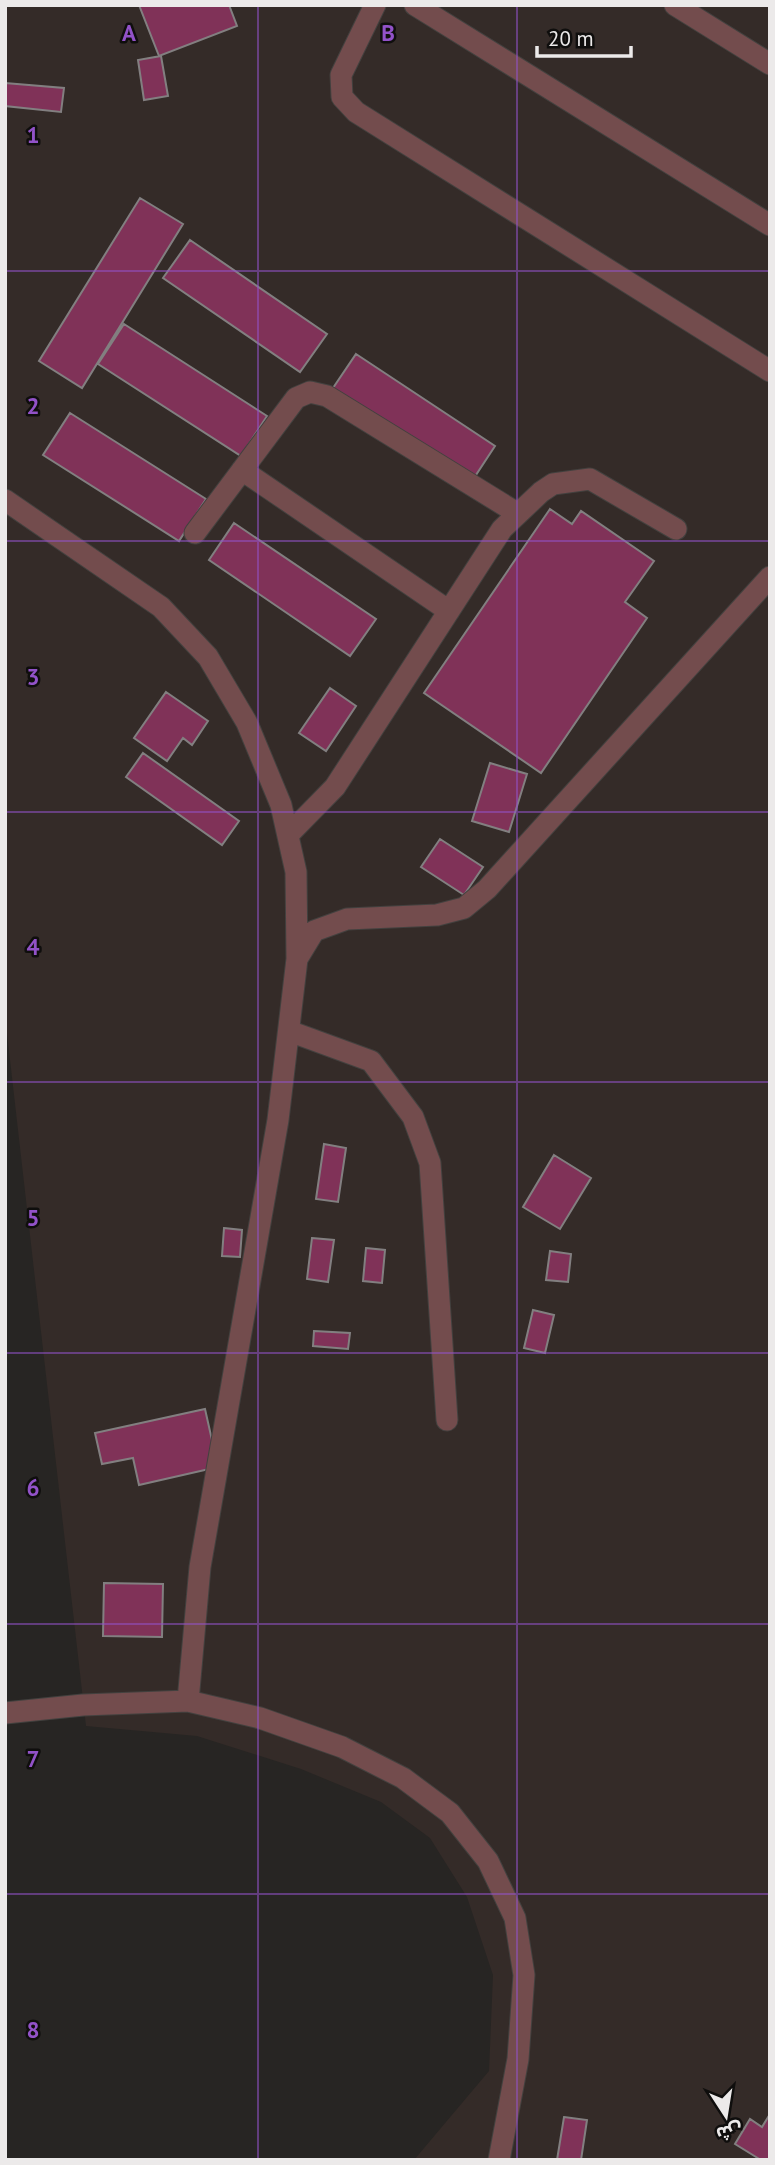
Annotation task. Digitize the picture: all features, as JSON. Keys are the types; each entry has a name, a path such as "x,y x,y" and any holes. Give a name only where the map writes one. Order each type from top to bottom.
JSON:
{"lane":[{"path":"375,5 341,75 342,97 356,112 770,372"},
{"path":"415,5 770,225"},
{"path":"675,5 770,64"},
{"path":"195,533 296,398 310,392 327,396 517,513"},
{"path":"242,470 449,611"},
{"path":"288,835 335,787 502,529 553,484 590,480 676,529"},
{"path":"5,500 161,607 208,657 247,723 281,805 296,872 297,958 278,1120 200,1567 188,1702"},
{"path":"297,958 314,931 347,919 437,915 464,908 487,890 770,577"},
{"path":"289,1031 371,1060 413,1117 430,1163 447,1420"},
{"path":"5,1713 83,1704 188,1702 260,1718 342,1747 403,1778 450,1813 488,1861 515,1918 524,1975 518,2059 499,2160"}],"shaded area":[{"path":"5,5 770,5 770,2160 414,2160 489,2071 493,1975 467,1897 430,1838 381,1802 301,1769 197,1736 86,1726 5,1016"}],"building":[{"path":"139,5 229,5 237,26 159,56"},
{"path":"161,56 168,96 144,100 138,60"},
{"path":"5,83 64,88 61,112 5,106"},
{"path":"140,198 183,224 82,388 39,361"},
{"path":"190,240 327,334 300,372 163,278"},
{"path":"124,324 267,416 241,456 98,364"},
{"path":"356,354 495,446 470,484 331,391"},
{"path":"70,413 206,499 179,541 43,455"},
{"path":"550,509 572,524 581,511 654,561 625,602 647,618 541,773 424,693"},
{"path":"234,523 376,619 350,656 209,560"},
{"path":"330,688 356,706 326,751 299,733"},
{"path":"166,692 208,721 192,745 183,738 167,761 134,738"},
{"path":"143,753 239,821 222,845 126,777"},
{"path":"490,763 527,774 509,832 472,821"},
{"path":"440,839 483,867 464,895 421,867"},
{"path":"324,1144 346,1148 338,1202 316,1199"},
{"path":"554,1155 591,1178 560,1229 523,1207"},
{"path":"224,1228 242,1230 240,1257 222,1256"},
{"path":"312,1238 334,1240 328,1282 307,1279"},
{"path":"366,1248 385,1250 382,1283 363,1281"},
{"path":"550,1251 571,1254 568,1282 546,1280"},
{"path":"533,1310 554,1315 545,1353 524,1348"},
{"path":"314,1331 350,1333 348,1349 313,1346"},
{"path":"205,1409 218,1467 139,1485 133,1458 102,1464 95,1433"},
{"path":"104,1583 163,1584 162,1637 103,1636"},
{"path":"770,2114 770,2160 761,2160 735,2144 750,2119 762,2127"},
{"path":"564,2117 587,2120 581,2160 557,2160"}]}
